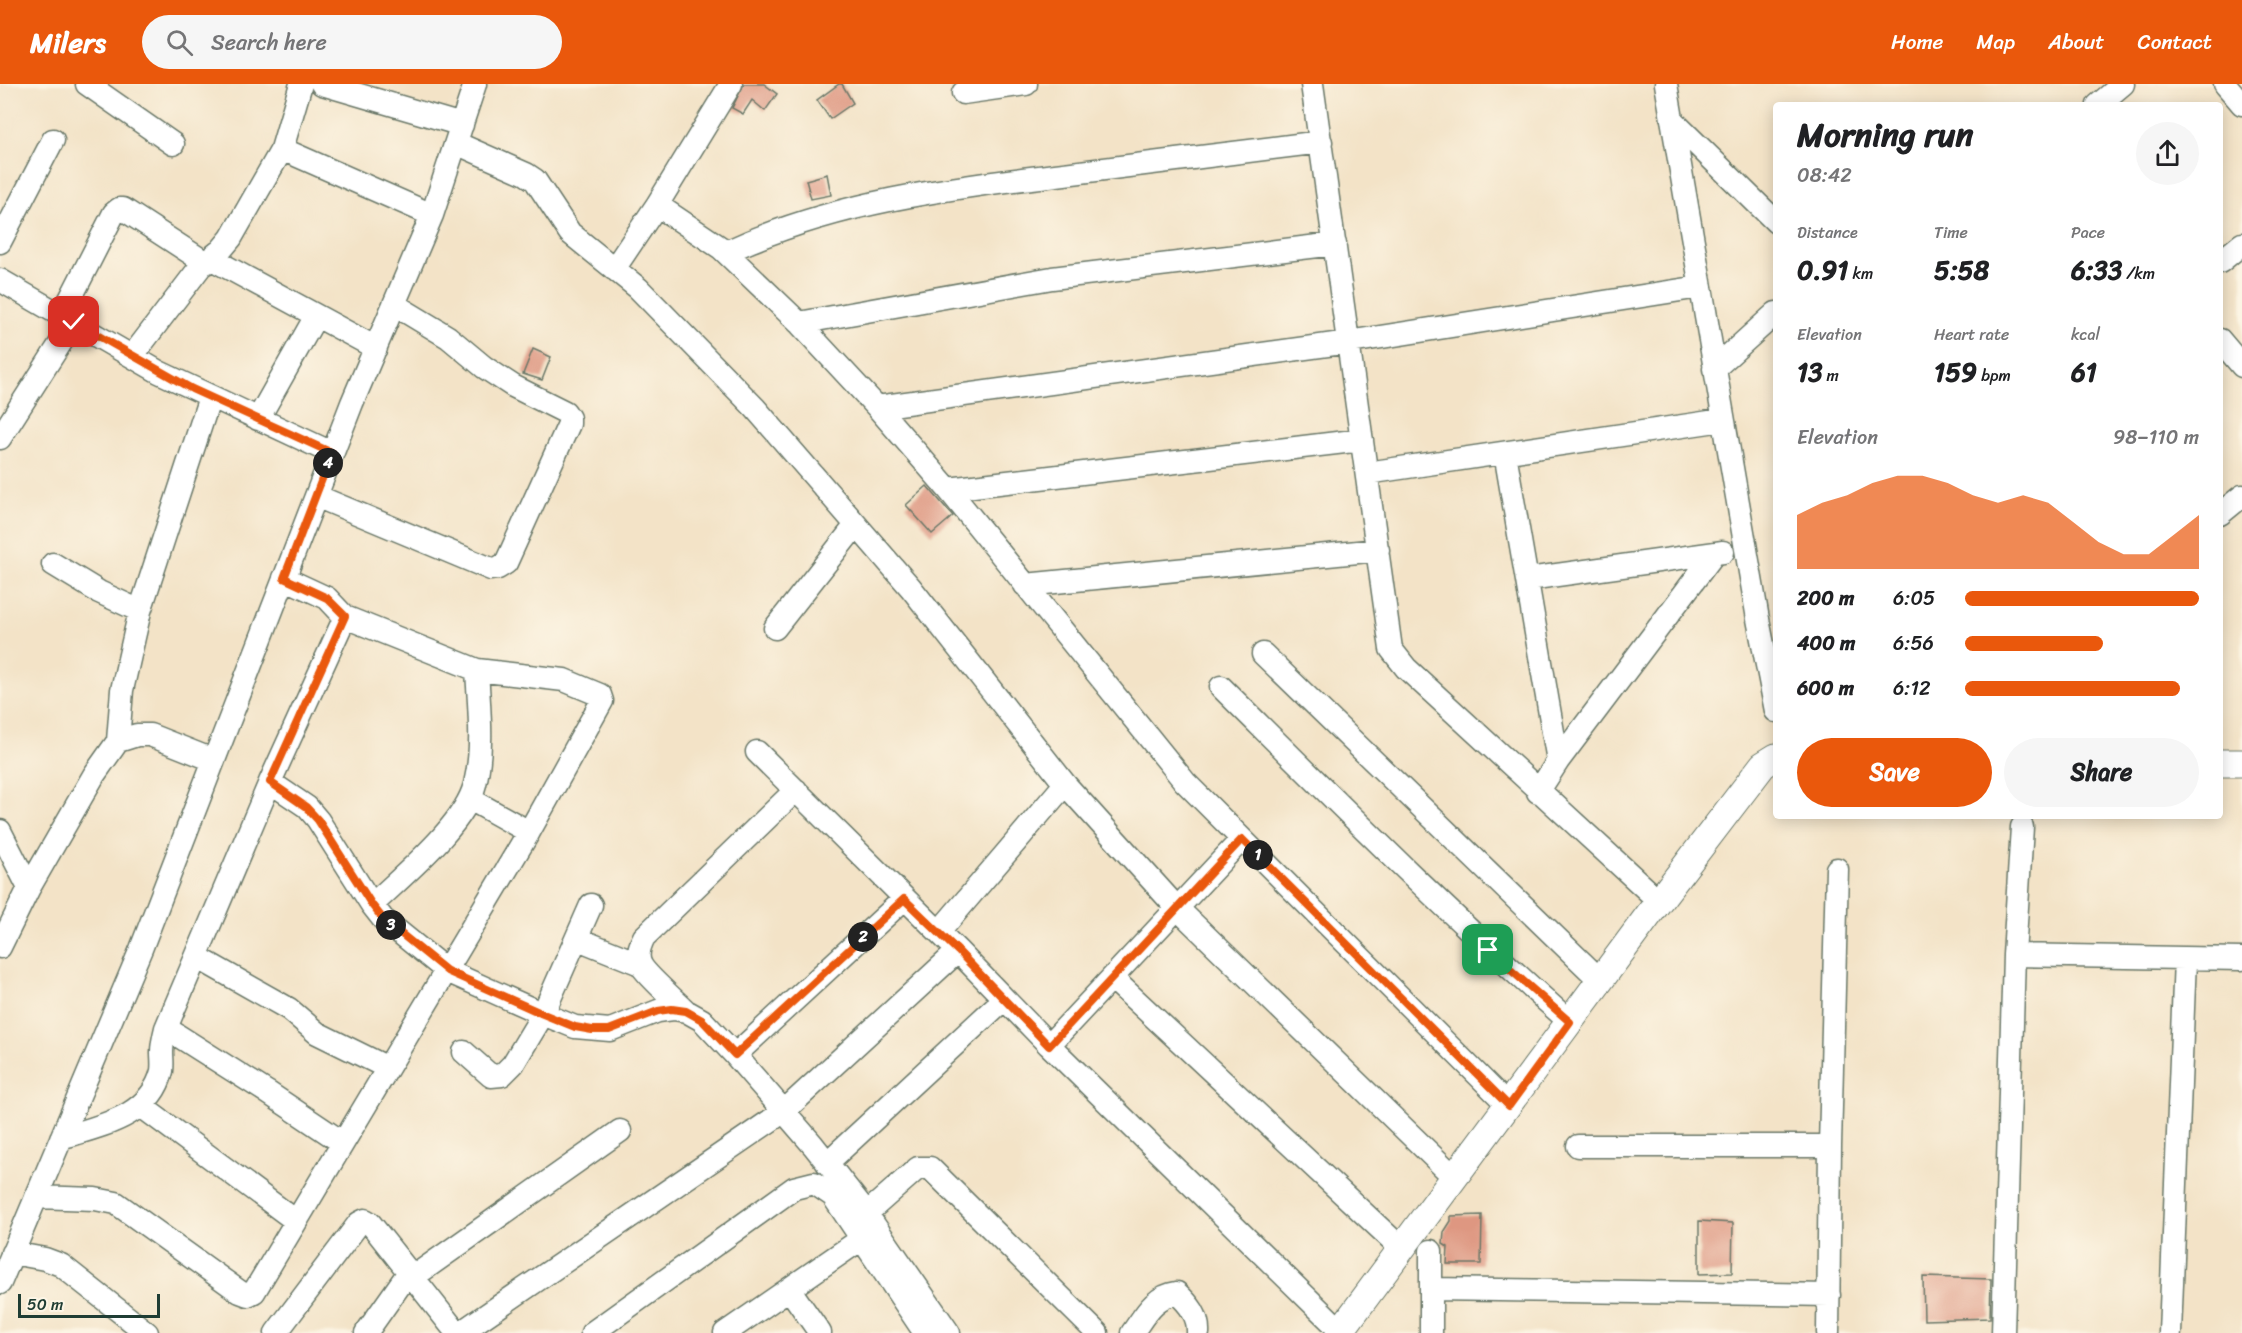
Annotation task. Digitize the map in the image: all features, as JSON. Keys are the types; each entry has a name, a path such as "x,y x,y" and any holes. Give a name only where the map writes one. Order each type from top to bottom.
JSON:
{"street":[{"path":"87,84 173,144"},
{"path":"133,355 201,266 209,261 231,238 282,149 301,84"},
{"path":"322,84 370,91 459,134 535,180 570,233 638,288 755,408 911,588 1065,784 1177,908 1455,1178"},
{"path":"5,1265 141,949 332,453 432,216 475,84"},
{"path":"614,268 657,205 731,84"},
{"path":"963,93 1026,84"},
{"path":"1312,84 1391,649 1406,668 1659,901"},
{"path":"1666,84 1745,549 1773,695"},
{"path":"2105,102 2122,84"},
{"path":"2225,84 2242,104"},
{"path":"1672,120 1773,219"},
{"path":"0,242 53,140"},
{"path":"726,252 757,238 866,204 932,191 1321,142"},
{"path":"282,149 432,216"},
{"path":"657,205 726,252 799,323 877,407 948,489 1185,782 1509,1106"},
{"path":"0,438 68,319 114,213 119,209 123,209 209,261 376,348"},
{"path":"799,323 1052,278 1335,244"},
{"path":"0,280 159,372 332,453"},
{"path":"877,407 1349,342 1700,286"},
{"path":"316,496 491,569 498,568 506,563 569,424 569,418 565,412 513,386 484,367 448,337 395,305"},
{"path":"258,419 316,316"},
{"path":"1714,369 1773,316"},
{"path":"2223,344 2242,366"},
{"path":"0,947 29,888 94,775 118,741 122,690 140,611 210,397"},
{"path":"1367,473 1723,420"},
{"path":"948,489 1362,440"},
{"path":"1505,453 1528,579 1544,692 1558,761"},
{"path":"775,628 856,525"},
{"path":"1528,579 1745,549"},
{"path":"1025,585 1378,550"},
{"path":"1538,792 1558,761 1714,554"},
{"path":"53,564 99,592 140,611"},
{"path":"36,1197 95,1199 116,1203 240,1292 248,1295 254,1292 529,832 603,698 564,680 477,670 345,616 327,598 284,578"},
{"path":"61,1138 112,1122 141,1106 150,1095 162,1071 162,1041 166,1029 270,782 345,616"},
{"path":"1263,654 1601,981"},
{"path":"372,905 435,844 458,818 470,799 475,784 481,744 477,670"},
{"path":"1221,687 1399,865 1488,950 1570,1022"},
{"path":"118,741 137,735 150,735 213,760"},
{"path":"757,752 958,951 1049,1046 1340,1332 1659,901 1763,765 1773,759"},
{"path":"2223,763 2242,763"},
{"path":"270,782 306,807 318,820 383,919 447,971 575,1027 609,1030 658,1011 672,1009 686,1011"},
{"path":"939,932 1065,784"},
{"path":"640,964 638,951 645,937 796,790"},
{"path":"470,799 529,832"},
{"path":"2003,1333 2013,955 2022,827"},
{"path":"0,831 29,888"},
{"path":"1049,1046 1242,839"},
{"path":"1828,1333 1837,869"},
{"path":"735,1055 904,899"},
{"path":"464,1052 486,1073 496,1077 502,1075 513,1064 543,1014 578,939 591,905"},
{"path":"578,939 640,964 686,1011 702,1020 735,1055 827,1163 867,1214 949,1333"},
{"path":"276,1333 362,1221 370,1223 457,1332 783,1112 958,951"},
{"path":"2013,955 2242,959"},
{"path":"197,957 289,1009 317,1033 388,1068"},
{"path":"2170,1333 2185,959"},
{"path":"1112,978 1402,1250"},
{"path":"827,1163 1003,1000"},
{"path":"166,1029 344,1143"},
{"path":"141,1106 296,1221"},
{"path":"366,1333 411,1274 620,1131"},
{"path":"1578,1146 1830,1146"},
{"path":"867,1214 918,1168 930,1168 1097,1333"},
{"path":"591,1333 794,1188 814,1183 833,1196 925,1333"},
{"path":"725,1333 861,1239"},
{"path":"1431,1251 1431,1333"},
{"path":"5,1265 45,1258 60,1265 147,1333"},
{"path":"1432,1289 1829,1295"},
{"path":"790,1290 820,1333"},
{"path":"1132,1333 1152,1305 1164,1295 1177,1293 1190,1305 1198,1325 1198,1333"}],"building":[{"path":"744,84 764,84 777,94 765,111 752,100 743,114 732,108"},
{"path":"842,84 853,103 830,119 817,100"},
{"path":"827,174 831,195 811,199 806,180"},
{"path":"533,349 551,357 542,380 523,374"},
{"path":"927,486 953,516 932,534 906,505"},
{"path":"1482,1215 1481,1264 1447,1264 1448,1247 1443,1244 1444,1232 1451,1221 1451,1216"},
{"path":"1699,1221 1733,1223 1732,1273 1699,1274"},
{"path":"1923,1277 1991,1279 1990,1318 1924,1320"}],"route":[{"path":"74,322 192,389 332,453 284,578 327,598 345,616 270,782 306,807 318,820 383,919 447,971 543,1014 575,1027 609,1030 658,1011 672,1009 686,1011 702,1020 735,1055 904,899 958,951 1049,1046 1242,839 1509,1106 1570,1022 1488,950"}]}
